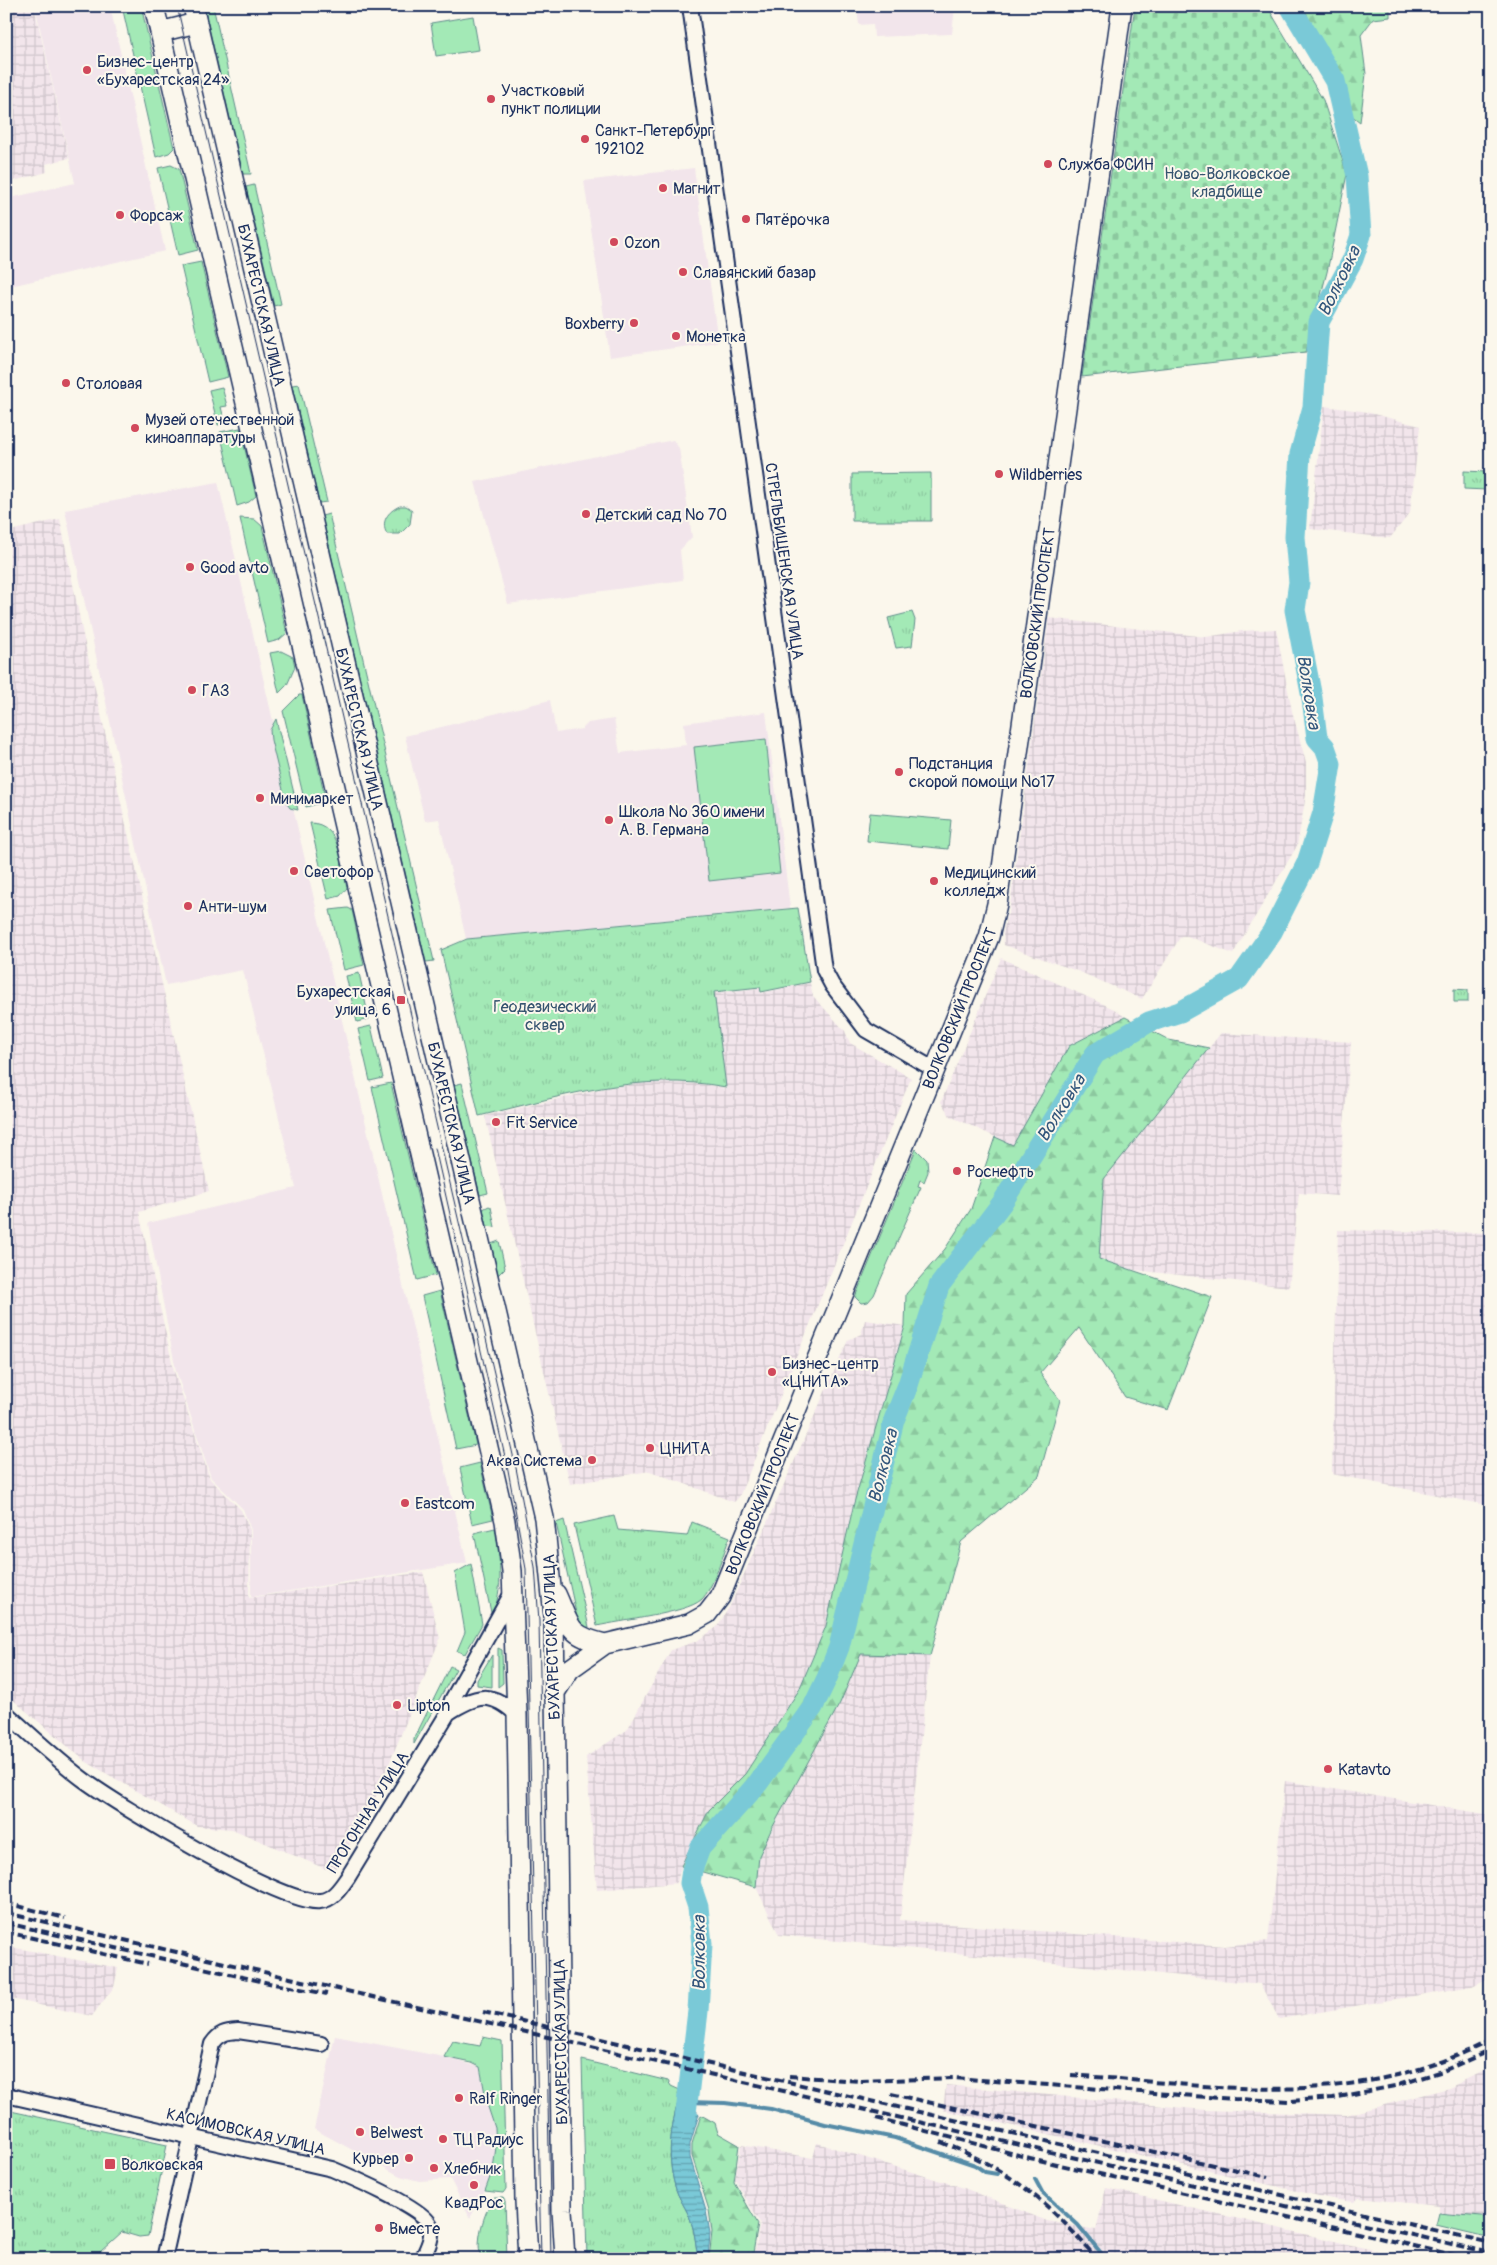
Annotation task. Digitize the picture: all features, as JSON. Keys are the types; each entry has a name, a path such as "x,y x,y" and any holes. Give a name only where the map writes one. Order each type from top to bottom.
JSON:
{"main road":[{"path":"154,6 492,1460 508,1541 517,1715 525,2201 528,2259"},
{"name":"ВОЛКОВСКИЙ ПРОСПЕКТ","path":"554,1694 570,1669 605,1644 690,1624 707,1614 720,1597 989,937 996,913 1122,6"},
{"path":"160,32 194,14"},
{"name":"БУХАРЕСТСКАЯ УЛИЦА","path":"194,14 544,1518 552,1584 562,2210 565,2259"},
{"path":"552,1584 576,1635 605,1644"},
{"path":"520,2259 519,2232 525,2201"}],"street":[{"name":"СТРЕЛЬБИЩЕНСКАЯ УЛИЦА","path":"690,6 824,970 832,986 866,1030 935,1070"},
{"name":"ПРОГОННАЯ УЛИЦА","path":"6,1713 83,1779 108,1797 230,1868 297,1898 320,1902 332,1897 342,1886 448,1713 452,1700 512,1593"},
{"path":"448,1713 466,1702 481,1698 496,1699 517,1715"},
{"path":"164,2259 212,2044 218,2036 226,2032 238,2032 321,2044"},
{"name":"КАСИМОВСКАЯ УЛИЦА","path":"6,2094 314,2164 352,2177 418,2212 428,2222 432,2232 422,2259"}],"shaded area":[{"path":"6,6 34,6 69,158 46,164 47,172 6,183"},
{"path":"35,6 110,6 165,251 6,287 6,199 75,183"},
{"path":"857,6 955,6 952,34 874,37 873,24 859,25"},
{"path":"694,168 718,342 610,357 584,181"},
{"path":"1324,406 1362,411 1420,426 1410,513 1390,538 1310,529"},
{"name":"Детский сад № 70","path":"673,440 679,448 692,537 680,550 683,580 508,604 475,482"},
{"path":"218,482 467,1563 251,1597 251,1530 243,1509 211,1478 176,1371 148,1223 296,1188 243,970 166,985 65,510"},
{"path":"60,519 83,635 209,1191 139,1212 174,1371 210,1479 241,1510 250,1530 249,1598 423,1572 440,1639 371,1808 333,1872 232,1829 197,1826 85,1761 6,1694 6,532"},
{"path":"1049,618 1206,637 1242,631 1276,629 1292,711 1306,762 1306,795 1297,846 1233,954 1187,936 1181,936 1142,999 1080,972 1004,945 1003,933 1009,913"},
{"name":"Школа № 360 имени А. В. Германа","path":"550,700 556,733 582,729 588,723 614,719 620,753 686,745 684,723 766,712 790,908 466,939 439,819 425,821 405,736"},
{"path":"1001,958 1114,1009 1125,1017 1069,1046 1013,1145 950,1116 941,1102"},
{"path":"810,983 813,996 845,1031 850,1043 911,1078 739,1497 734,1502 650,1471 570,1484 485,1116 606,1088 653,1082 700,1084 726,1088 714,993 760,988 761,993"},
{"path":"1221,1033 1351,1042 1338,1196 1299,1193 1289,1287 1070,1263 1104,1179"},
{"path":"1338,1230 1491,1233 1491,1506 1332,1474"},
{"path":"865,1320 905,1326 854,1503 826,1626 799,1690 745,1774 709,1810 681,1866 677,1883 597,1890 586,1757 627,1730 671,1650 697,1641 717,1627 730,1606 848,1340 861,1334"},
{"path":"861,1653 930,1656 900,1920 1225,1946 1268,1941 1285,1781 1491,1815 1491,1977 1472,1986 1279,2019 1260,1984 779,1935 756,1887 759,1856 785,1803 840,1703"},
{"path":"6,1946 118,1968 114,1987 92,2016 11,1999 6,2021"},
{"path":"335,2036 444,2057 480,2067 487,2104 495,2128 496,2147 493,2169 485,2191 470,2218 450,2179 419,2181 400,2176 314,2129"},
{"path":"1491,2067 1491,2218 1439,2213 1439,2206 1358,2198 1353,2202 1332,2199 943,2110 946,2085 1205,2110 1346,2115 1449,2088"},
{"path":"817,2143 964,2188 1047,2221 1096,2230 1106,2188 1412,2259 754,2259 760,2223 735,2180 741,2145 813,2158"}],"green space":[{"path":"122,6 141,6 174,148 169,153 156,157"},
{"path":"204,6 213,6 251,174 243,174"},
{"name":"Ново-Волковское кладбище","path":"1135,6 1267,6 1323,100 1347,174 1327,272 1306,352 1082,377"},
{"path":"1304,6 1390,6 1390,17 1373,19 1361,35 1366,74 1360,122 1339,106"},
{"path":"473,16 479,50 436,56 431,23"},
{"path":"171,165 179,169 198,250 178,255 158,168"},
{"path":"254,185 281,304 274,306 246,187"},
{"path":"201,262 228,377 208,382 181,266"},
{"path":"299,384 327,502 319,503 292,385"},
{"path":"222,387 227,406 221,407 225,423 218,425 209,390"},
{"path":"240,428 256,496 249,502 237,506 220,432"},
{"path":"1464,471 1487,472 1487,490 1464,489"},
{"path":"931,473 931,521 852,521 852,474"},
{"path":"400,506 406,506 412,510 410,524 400,534 387,534 384,525 386,517"},
{"path":"329,514 434,961 426,962 322,516"},
{"path":"240,518 254,519 262,526 287,633 279,640 268,643"},
{"path":"912,612 915,620 912,646 896,648 888,618"},
{"path":"281,651 293,657 295,667 287,685 279,693 270,653"},
{"path":"299,695 302,695 325,797 320,803 306,807 283,711"},
{"path":"276,719 298,810 290,808 286,802 271,740 270,730"},
{"path":"766,739 780,873 709,881 694,747"},
{"path":"870,813 951,820 948,849 867,841"},
{"path":"310,823 320,825 328,830 338,847 347,888 340,896 328,899"},
{"path":"348,908 352,910 364,965 344,970 330,910"},
{"name":"Геодезический сквер","path":"798,908 810,982 761,992 760,987 714,992 726,1087 663,1082 632,1084 571,1094 479,1116 441,950 467,939"},
{"path":"359,973 369,1019 357,1022 346,976"},
{"path":"1454,989 1468,990 1468,1002 1454,1002"},
{"path":"1125,1017 1169,1040 1209,1048 1104,1179 1099,1259 1212,1297 1168,1410 1125,1397 1079,1328 1040,1373 1060,1400 1039,1476 961,1542 930,1656 861,1654 840,1703 771,1830 759,1856 756,1887 681,1866 709,1810 745,1774 799,1690 826,1626 854,1503 905,1326 906,1294 945,1249 971,1209 995,1137 1013,1145 1069,1046"},
{"path":"371,1026 383,1078 370,1081 358,1029"},
{"path":"391,1083 436,1275 417,1280 372,1087"},
{"path":"462,1083 488,1193 480,1195 454,1085"},
{"path":"916,1149 927,1160 928,1172 924,1182 920,1180 918,1186 921,1187 874,1295 868,1302 861,1303 855,1297"},
{"path":"491,1207 495,1227 487,1226 483,1209"},
{"path":"499,1241 505,1268 498,1275 491,1244"},
{"path":"440,1291 476,1445 456,1449 422,1296"},
{"path":"480,1463 493,1519 472,1524 460,1468"},
{"path":"614,1516 618,1530 687,1536 692,1522 730,1537 706,1595 693,1605 682,1609 597,1626 574,1525"},
{"path":"564,1520 589,1627 583,1629 578,1622 556,1523"},
{"path":"495,1528 500,1584 492,1617 474,1533"},
{"path":"471,1564 482,1624 465,1654 457,1651 465,1632 455,1573"},
{"path":"498,1648 502,1650 503,1683 498,1687"},
{"path":"492,1655 492,1687 477,1685 477,1680"},
{"path":"450,1666 456,1669 414,1744 414,1739"},
{"path":"483,2037 502,2041 506,2189 503,2193 485,2191 493,2169 496,2147 495,2128 487,2104 480,2067 472,2063 444,2057 453,2041 480,2046"},
{"path":"582,2060 668,2081 671,2086 682,2091 675,2114 671,2138 672,2174 676,2190 692,2226 698,2259 587,2259"},
{"path":"6,2110 167,2145 148,2236 139,2237 122,2232 100,2252 106,2259 6,2259"},
{"path":"701,2115 715,2123 718,2133 739,2145 734,2182 758,2224 752,2259 709,2259 712,2232 709,2210 692,2156 692,2144"},
{"path":"494,2198 503,2198 505,2201 507,2259 482,2259 480,2253 481,2228"},
{"path":"1439,2213 1491,2218 1491,2238 1436,2225"}],"water":[{"path":"682,2091 692,2094 693,2107 699,2114 690,2144 690,2157 706,2211 710,2233 708,2259 698,2259 691,2221 676,2190 672,2174 671,2138 675,2114"}],"waterway":[{"name":"Волковка","path":"685,2121 698,2011 702,1944 698,1907 690,1883 692,1870 700,1848 758,1783 813,1707 827,1678 839,1647 894,1420 908,1385 939,1286 1002,1203 1095,1054 1149,1022 1180,1012 1239,979 1272,932 1307,863 1323,813 1331,764 1325,747 1317,738 1312,698 1295,610 1299,582 1295,537 1300,454 1313,407 1319,322 1353,259 1361,235 1357,176 1335,81 1290,6"},
{"path":"687,2102 725,2103 771,2109 825,2124 895,2138 975,2165 985,2172 997,2174"},
{"path":"1035,2179 1042,2192 1078,2225 1106,2259"}],"tram line":[{"path":"177,6 516,1468 535,1567 539,1621 551,2259"},
{"path":"435,1148 508,1470 526,1569 541,2259"}],"railway":[{"path":"6,1903 65,1918"},
{"path":"6,1913 1491,2253"},
{"path":"6,1923 269,1983 327,1994"},
{"path":"6,1932 148,1964"},
{"path":"483,2012 1491,2243"},
{"path":"1071,2075 1233,2088 1284,2089 1336,2086 1387,2077 1439,2063 1491,2040"},
{"path":"789,2076 859,2081 955,2078 1234,2099 1291,2101 1333,2098 1395,2086 1443,2071 1491,2050"},
{"path":"891,2094 1268,2177"},
{"path":"876,2118 1030,2158 1471,2259"},
{"path":"941,2142 988,2164 1027,2190 1045,2204 1097,2259"}],"place":[{"name":"Бизнес-центр «Бухарестская 24»","path":"87,70"},
{"name":"Участковый пункт полиции","path":"491,99"},
{"name":"Санкт-Петербург 192102","path":"585,139"},
{"name":"Служба ФСИН","path":"1048,164"},
{"name":"Магнит","path":"663,188"},
{"name":"Форсаж","path":"120,215"},
{"name":"Пятёрочка","path":"746,219"},
{"name":"Ozon","path":"614,242"},
{"name":"Славянский базар","path":"683,272"},
{"name":"Boxberry","path":"634,323"},
{"name":"Монетка","path":"676,336"},
{"name":"Столовая","path":"66,383"},
{"name":"Музей отечественной киноаппаратуры","path":"135,428"},
{"name":"Wildberries","path":"999,474"},
{"name":"Детский сад № 70","path":"586,514"},
{"name":"Good avto","path":"190,567"},
{"name":"ГАЗ","path":"192,690"},
{"name":"Подстанция скорой помощи №17","path":"899,772"},
{"name":"Минимаркет","path":"260,798"},
{"name":"Школа № 360 имени А. В. Германа","path":"609,820"},
{"name":"Светофор","path":"294,871"},
{"name":"Медицинский колледж","path":"934,881"},
{"name":"Анти-шум","path":"188,906"},
{"name":"Бухарестская улица, 6","path":"401,1000"},
{"name":"Fit Service","path":"496,1122"},
{"name":"Роснефть","path":"957,1171"},
{"name":"Бизнес-центр «ЦНИТА»","path":"772,1372"},
{"name":"ЦНИТА","path":"650,1448"},
{"name":"Аква Система","path":"592,1460"},
{"name":"Eastcom","path":"405,1503"},
{"name":"Lipton","path":"397,1705"},
{"name":"Katavto","path":"1328,1769"},
{"name":"Ralf Ringer","path":"459,2098"},
{"name":"Belwest","path":"360,2132"},
{"name":"ТЦ Радиус","path":"443,2139"},
{"name":"Курьер","path":"409,2158"},
{"name":"Волковская","path":"110,2164"},
{"name":"Хлебник","path":"434,2168"},
{"name":"КвадРос","path":"474,2185"},
{"name":"Вместе","path":"379,2228"}]}
